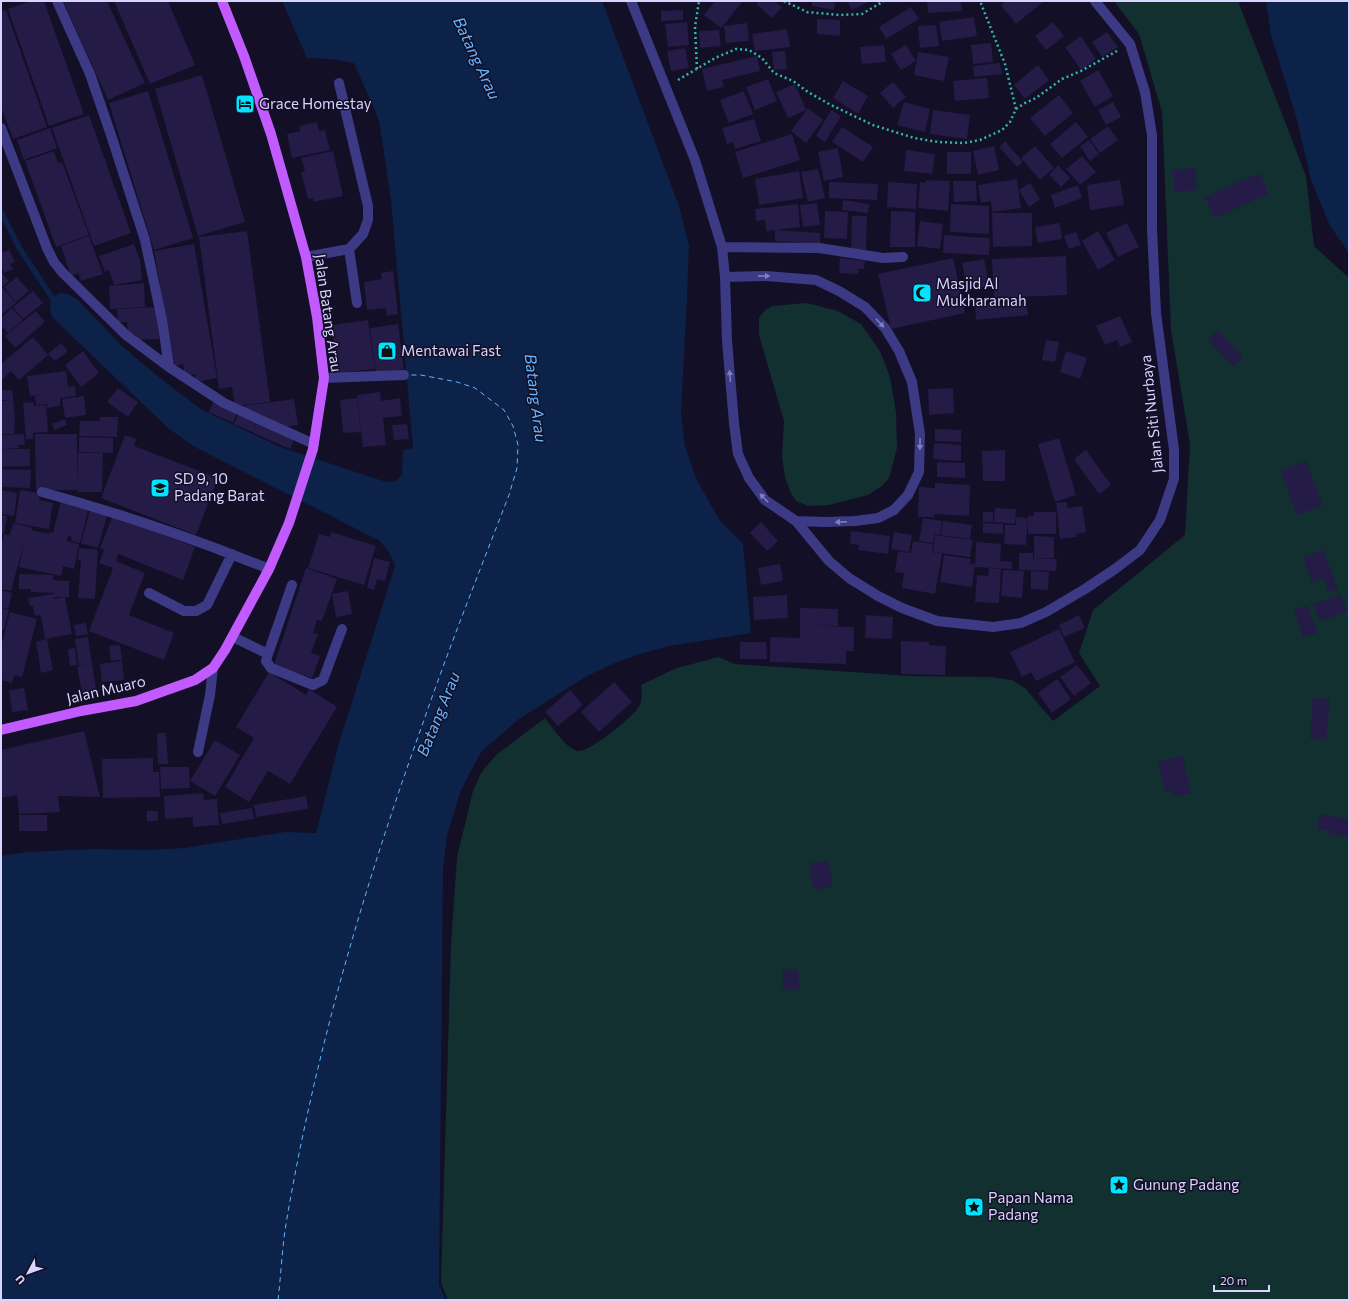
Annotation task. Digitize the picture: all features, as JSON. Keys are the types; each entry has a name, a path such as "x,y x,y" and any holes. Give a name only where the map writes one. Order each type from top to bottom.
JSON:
{"main road":[{"name":"Jalan Batang Arau","path":"213,668 233,637 269,570 289,523 314,446 324,378 317,317 306,257 271,134 244,56 222,1"},
{"name":"Jalan Muaro","path":"1,730 81,711 136,701 195,680 213,668"}],"street":[{"path":"57,1 90,74 145,240 162,320 169,366"},
{"path":"631,1 695,160 722,247 725,277 727,341 734,423 738,454 749,478 765,500 796,520 825,522 855,521 878,518 894,510 908,495 919,472 920,434 912,382 899,351 885,328 865,307 839,290 816,280 766,276 725,277"},
{"name":"Jalan Siti Nurbaya","path":"796,520 829,560 849,578 878,596 902,608 937,620 993,628 1021,623 1046,612 1109,573 1140,550 1160,520 1174,479 1174,450 1156,313 1152,230 1152,135 1145,92 1130,44 1095,1"},
{"path":"306,257 349,250 363,234 368,220 368,206 339,83"},
{"path":"1,128 47,248 54,262 62,272 126,334 169,366 224,403 314,446"},
{"path":"722,247 818,248 883,258 903,257"},
{"path":"349,250 357,303"},
{"path":"324,378 404,375"},
{"path":"42,492 97,507 232,554 269,570"},
{"path":"149,593 184,610 196,611 207,605 232,554"},
{"path":"292,585 266,661 271,668 313,685 323,680 342,629"},
{"path":"233,637 268,654"},
{"path":"198,752 210,695 213,668"}],"path":[{"path":"697,69 695,27 699,1"},
{"path":"784,1 807,12 839,15 862,14 884,1"},
{"path":"980,1 1006,64 1016,109"},
{"path":"666,87 715,58 736,49 749,50 762,58 774,73 793,81 808,92 831,105 873,125 914,138 938,142 964,143 980,140 1002,130 1010,122 1016,109 1025,102 1036,98 1062,79 1081,71 1130,44"}],"green space":[{"path":"1114,1 1238,1 1306,176 1314,246 1349,278 1349,1300 448,1300 441,1283 451,944 457,857 473,791 481,773 496,755 545,718 568,746 577,751 590,747 619,727 634,713 640,705 642,694 641,685 674,669 718,657 735,664 909,676 990,677 1012,680 1025,688 1053,721 1100,686 1079,653 1093,610 1185,535 1190,444 1171,330 1162,112 1139,34"},
{"path":"807,303 838,311 861,324 880,351 890,377 896,412 897,448 889,478 882,486 868,495 829,505 808,506 796,501 790,491 785,477 782,456 784,421 759,335 759,318 765,310 772,306"}],"water":[{"name":"Batang Arau","path":"282,1 602,1 680,209 689,246 681,413 685,446 696,478 709,502 721,522 743,544 751,633 670,646 617,662 587,676 519,719 481,752 461,790 447,835 443,870 439,1285 446,1300 1,1300 1,856 27,852 95,849 150,850 184,848 285,832 316,833 339,743 395,566 390,554 380,541 193,446 168,428 52,317 50,309 51,298 60,293 68,294 78,300 123,347 202,410 280,447 386,482 396,481 402,474 403,450 413,448 391,200 379,120 354,63 331,59 307,58"},
{"path":"1266,1 1349,1 1349,253 1330,226 1311,180 1297,120 1271,35"}],"building":[{"path":"31,1 44,1 84,114 49,126 8,9"},
{"path":"63,1 107,1 145,83 108,100"},
{"path":"114,1 168,1 195,65 150,84"},
{"path":"715,1 743,1 721,28 704,15"},
{"path":"759,1 774,1 782,7 772,18 756,4"},
{"path":"812,1 835,1 834,10 812,6"},
{"path":"847,1 870,1 852,10"},
{"path":"927,1 961,1 962,11 928,13"},
{"path":"1006,1 1044,1 1016,24 1001,5"},
{"path":"911,7 919,19 886,39 879,27"},
{"path":"6,10 47,127 13,139 1,107 1,11"},
{"path":"683,10 683,20 661,21 661,11"},
{"path":"974,17 977,36 942,41 939,22"},
{"path":"817,19 840,20 840,36 817,34"},
{"path":"687,22 689,45 668,47 665,24"},
{"path":"1053,22 1064,36 1046,50 1035,36"},
{"path":"747,23 749,41 726,43 724,26"},
{"path":"936,25 939,46 920,48 918,26"},
{"path":"787,29 790,47 755,51 752,34"},
{"path":"719,30 721,46 700,48 699,31"},
{"path":"1107,32 1118,47 1102,57 1092,42"},
{"path":"1081,36 1096,59 1081,70 1065,47"},
{"path":"991,43 993,62 973,64 971,45"},
{"path":"884,45 886,62 862,64 860,47"},
{"path":"906,45 916,61 901,70 891,54"},
{"path":"685,48 689,68 671,71 667,51"},
{"path":"785,51 787,69 774,70 772,52"},
{"path":"918,52 949,57 944,81 914,75"},
{"path":"757,56 760,71 722,80 724,87 707,91 702,69"},
{"path":"1000,63 1002,74 974,77 973,66"},
{"path":"1038,65 1049,80 1025,99 1014,85"},
{"path":"1098,70 1113,96 1095,107 1080,81"},
{"path":"202,75 245,222 198,236 155,89"},
{"path":"987,78 989,98 955,101 953,81"},
{"path":"768,79 777,101 755,110 746,87"},
{"path":"843,81 868,96 858,114 833,98"},
{"path":"893,82 906,97 893,108 880,93"},
{"path":"795,84 806,110 788,118 776,92"},
{"path":"148,91 193,238 154,250 109,103"},
{"path":"744,91 753,114 729,123 720,100"},
{"path":"1059,95 1073,113 1045,136 1030,118"},
{"path":"904,102 930,109 925,132 897,125"},
{"path":"1113,102 1121,117 1106,125 1098,110"},
{"path":"808,108 823,120 806,143 791,131"},
{"path":"831,110 841,116 825,142 816,136"},
{"path":"933,110 970,115 967,139 930,134"},
{"path":"89,115 131,233 94,246 52,128"},
{"path":"754,119 761,141 735,149 733,142 727,144 722,128"},
{"path":"317,122 319,131 325,130 330,150 292,158 287,134 300,131 299,126"},
{"path":"1076,122 1088,137 1062,158 1050,144"},
{"path":"1108,126 1118,140 1100,153 1090,139"},
{"path":"842,127 873,147 863,162 832,142"},
{"path":"50,128 57,148 24,160 17,140"},
{"path":"792,134 800,160 743,178 735,152"},
{"path":"1089,140 1099,154 1090,161 1080,146"},
{"path":"1005,141 1023,162 1017,167 999,147"},
{"path":"994,146 999,170 978,175 973,151"},
{"path":"1035,146 1054,168 1040,180 1021,158"},
{"path":"838,148 843,177 824,181 818,152"},
{"path":"906,150 935,154 932,174 904,171"},
{"path":"54,151 58,163 62,162 89,235 56,247 25,161"},
{"path":"333,151 343,196 314,202 313,198 308,199 301,172 305,171 301,158"},
{"path":"947,152 971,152 971,174 947,174"},
{"path":"1082,156 1096,172 1080,185 1066,169"},
{"path":"1058,165 1070,178 1061,187 1049,175"},
{"path":"1195,168 1197,190 1175,192 1172,170"},
{"path":"818,169 825,198 808,202 801,172"},
{"path":"799,171 803,198 759,205 755,179"},
{"path":"1260,173 1269,194 1214,218 1205,197"},
{"path":"1017,179 1021,208 992,212 991,201 981,203 978,185"},
{"path":"926,180 950,181 948,211 918,208 920,182 926,183"},
{"path":"1120,180 1124,205 1090,210 1087,185"},
{"path":"953,181 976,181 977,201 954,202"},
{"path":"829,182 878,184 877,200 829,198"},
{"path":"888,182 917,184 916,209 887,207"},
{"path":"1030,183 1040,199 1029,207 1019,190"},
{"path":"1078,185 1082,198 1055,208 1051,195"},
{"path":"843,200 869,204 868,213 842,210"},
{"path":"817,203 820,225 803,227 800,205"},
{"path":"798,204 800,227 776,230 820,233 820,244 775,241 775,230 766,231 765,220 756,221 755,209"},
{"path":"951,204 989,206 989,234 950,232"},
{"path":"825,211 848,212 847,239 824,238"},
{"path":"891,211 915,212 915,247 890,247"},
{"path":"992,213 1032,213 1032,246 993,247"},
{"path":"852,216 867,216 866,250 851,249"},
{"path":"920,221 943,224 940,249 917,246"},
{"path":"1060,223 1062,239 1038,243 1035,227"},
{"path":"1127,223 1139,247 1118,257 1106,233"},
{"path":"247,231 270,402 235,406 232,387 219,389 199,237"},
{"path":"1098,231 1115,260 1098,270 1082,241"},
{"path":"1076,232 1081,245 1069,249 1064,236"},
{"path":"944,235 990,238 989,255 943,253"},
{"path":"89,236 103,274 81,281 78,273 71,276 61,246"},
{"path":"134,244 140,261 142,280 114,285 109,270 105,272 99,256"},
{"path":"194,244 217,378 196,382 195,374 185,376 183,364 174,366 154,251"},
{"path":"9,250 15,262 10,264 13,269 4,273 1,266 1,253"},
{"path":"1066,256 1067,295 994,298 992,259"},
{"path":"840,258 865,261 864,269 858,269 858,274 839,273"},
{"name":"Masjid Al Mukharamah","path":"953,258 965,313 891,329 878,274"},
{"path":"984,259 989,286 967,290 962,263"},
{"path":"393,271 398,314 387,316 386,308 367,310 364,282 382,279 381,273"},
{"path":"1,272 9,281 1,288"},
{"path":"17,277 29,291 16,302 4,287"},
{"path":"144,283 145,307 110,309 109,286"},
{"path":"3,288 16,303 1,315 1,290"},
{"path":"33,291 43,303 23,319 13,307"},
{"path":"1026,300 1028,315 976,320 975,305"},
{"path":"157,307 159,339 136,340 135,334 128,334 127,322 118,322 117,309"},
{"path":"12,308 23,320 8,333 1,325 1,318"},
{"path":"36,311 45,322 15,348 5,336"},
{"path":"1120,316 1132,342 1120,347 1117,340 1105,345 1096,326"},
{"path":"368,320 375,369 338,373 332,325"},
{"path":"398,324 404,369 376,373 370,328"},
{"path":"1217,330 1243,357 1234,367 1207,340"},
{"path":"33,337 48,355 19,380 11,371 3,379 1,377 1,364"},
{"path":"1046,340 1059,342 1055,362 1042,360"},
{"path":"61,343 68,351 55,361 48,354"},
{"path":"83,351 99,373 81,387 65,365"},
{"path":"1066,351 1087,358 1080,379 1060,372"},
{"path":"66,371 68,387 75,386 76,396 60,398 60,406 47,408 47,404 36,405 35,396 41,395 30,396 27,376"},
{"path":"118,388 138,402 128,417 107,402"},
{"path":"953,388 954,413 929,415 928,389"},
{"path":"1,390 12,390 15,417 14,434 1,434 1,401 10,400 1,400"},
{"path":"380,392 381,401 400,398 402,416 383,418 386,445 363,447 357,395"},
{"path":"84,396 86,415 65,418 62,399"},
{"path":"357,398 361,432 343,433 340,400"},
{"path":"294,399 298,425 284,427 242,406"},
{"path":"214,400 238,411 233,423 209,412"},
{"path":"33,402 34,406 46,405 48,432 33,433 33,439 26,439 23,403"},
{"path":"239,413 257,421 252,432 234,424"},
{"path":"100,417 118,417 117,437 79,436 80,421 100,421"},
{"path":"65,419 67,425 54,430 52,424"},
{"path":"258,421 295,437 290,449 252,432"},
{"path":"407,424 409,439 394,440 392,425"},
{"path":"935,429 961,430 961,442 935,441"},
{"path":"24,434 25,445 18,445 18,448 1,449 1,435"},
{"path":"35,434 77,434 77,486 78,453 103,453 102,492 78,492 78,490 36,490"},
{"name":"SD 9, 10 Padang Barat","path":"125,435 136,439 134,446 218,478 196,535 101,498"},
{"path":"79,437 113,438 113,453 79,452"},
{"path":"1059,438 1076,495 1055,502 1038,444"},
{"path":"934,443 961,445 961,461 933,459"},
{"path":"1,449 30,449 30,466 1,467"},
{"path":"1005,450 1005,481 983,481 982,451"},
{"path":"1086,450 1111,485 1099,494 1074,459"},
{"path":"1306,461 1323,505 1297,515 1280,471"},
{"path":"937,462 965,463 965,478 937,477"},
{"path":"1,469 31,470 30,488 1,487"},
{"path":"935,483 970,485 969,516 934,514 934,517 918,517 919,487 935,488"},
{"path":"1,490 17,493 14,516 1,514"},
{"path":"20,490 40,493 39,500 53,503 49,529 15,523"},
{"path":"61,500 89,507 80,543 71,541 72,537 68,536 67,541 79,544 74,569 63,566 61,576 19,567 24,543 11,591 1,589 1,545 4,534 10,535 13,523 32,528 31,530 49,534 50,532 53,533"},
{"path":"1067,502 1067,508 1082,506 1086,532 1076,534 1077,537 1060,539 1056,503"},
{"path":"91,507 108,512 98,548 81,543"},
{"path":"995,508 1016,509 1015,524 994,522"},
{"path":"983,512 993,512 993,522 983,522"},
{"path":"1034,512 1056,512 1056,534 1028,534 1028,516 1034,516"},
{"path":"1,515 7,516 4,534 1,533"},
{"path":"113,515 195,547 183,580 118,554 116,561 145,573 129,615 174,633 164,660 89,631 113,568 99,563 104,550 100,548"},
{"path":"1016,517 1028,518 1026,545 1004,544 1005,525 1016,525"},
{"path":"923,518 942,521 940,535 935,533 933,543 919,541"},
{"path":"943,521 972,525 970,539 941,535"},
{"path":"761,522 778,541 767,551 750,533"},
{"path":"983,523 1003,524 1003,534 983,533"},
{"path":"851,531 890,536 888,554 858,550 859,545 850,544"},
{"path":"331,532 376,546 364,585 308,568 319,534 330,537"},
{"path":"894,532 912,535 909,552 891,549"},
{"path":"935,535 973,540 970,557 933,552"},
{"path":"1034,536 1054,537 1054,558 1034,558"},
{"path":"913,541 933,544 931,552 942,554 935,594 902,588 904,573 895,572 898,551 911,553"},
{"path":"976,542 1001,544 1000,561 1012,562 1012,569 975,567"},
{"path":"79,548 98,550 95,599 78,598 81,560 78,560"},
{"path":"1323,550 1338,589 1329,592 1323,578 1312,582 1303,558"},
{"path":"1019,553 1033,553 1033,561 1034,558 1057,559 1056,571 1019,570"},
{"path":"944,555 971,559 970,564 975,564 972,587 940,582"},
{"path":"374,558 390,562 385,581 377,579 374,590 367,588"},
{"path":"780,564 783,581 761,585 758,568"},
{"path":"306,568 337,579 322,621 317,620 313,633 318,634 311,653 320,656 312,678 274,665"},
{"path":"989,568 1001,569 999,603 975,602 977,575 988,576"},
{"path":"1003,570 1024,571 1022,598 1001,596"},
{"path":"1031,571 1049,572 1048,590 1031,589"},
{"path":"19,574 53,575 53,580 69,581 69,597 53,597 54,593 31,592 31,589 19,589"},
{"path":"1,590 12,593 8,609 1,607"},
{"path":"348,591 352,614 336,617 332,594"},
{"path":"53,594 54,599 65,597 72,634 45,639 41,615 35,616 33,606 30,606 28,598"},
{"path":"1340,594 1347,611 1320,621 1313,604"},
{"path":"787,595 788,618 754,620 753,597"},
{"path":"1308,605 1317,633 1303,637 1294,610"},
{"path":"1,608 9,610 4,630 1,630"},
{"path":"800,608 838,609 838,626 800,625"},
{"path":"10,612 37,619 22,677 14,675 12,683 1,680 3,673 1,672 1,647"},
{"path":"866,615 893,617 892,639 865,638"},
{"path":"1079,615 1085,628 1064,637 1059,625"},
{"path":"86,623 88,634 76,636 74,625"},
{"path":"800,625 854,627 854,651 846,651 846,664 770,662 770,637 800,638"},
{"path":"1059,629 1075,662 1036,681 1031,672 1022,677 1010,652"},
{"path":"88,637 96,690 82,692 77,667 87,665 79,666 75,639"},
{"path":"47,639 53,670 41,673 36,642"},
{"path":"901,641 929,642 929,645 946,646 945,675 901,674"},
{"path":"740,642 766,642 767,659 740,659"},
{"path":"120,645 122,660 111,661 109,646"},
{"path":"75,648 77,665 70,666 68,649"},
{"path":"122,661 124,680 102,682 100,664"},
{"path":"1077,665 1091,683 1074,696 1060,677"},
{"path":"269,672 306,695 309,689 337,707 290,784 268,771 249,802 225,787 254,738 236,727"},
{"path":"1057,679 1071,699 1052,713 1038,693"},
{"path":"614,682 632,702 599,732 581,712"},
{"path":"24,688 28,710 12,712 9,690"},
{"path":"570,690 583,705 558,726 545,712"},
{"path":"1313,698 1330,699 1326,740 1310,739"},
{"path":"84,731 100,797 58,796 60,812 19,814 17,795 1,798 1,750"},
{"path":"157,733 166,733 168,764 158,764"},
{"path":"215,740 240,755 215,796 190,781"},
{"path":"1183,756 1191,793 1174,797 1173,790 1165,792 1158,761"},
{"path":"153,758 153,772 159,772 160,797 103,798 102,759"},
{"path":"160,767 189,767 190,788 161,789"},
{"path":"203,793 204,800 217,799 219,825 193,827 193,817 165,819 164,796"},
{"path":"306,796 308,809 256,817 254,805"},
{"path":"252,808 254,819 222,824 220,813"},
{"path":"147,811 158,811 158,821 147,821"},
{"path":"1320,814 1349,819 1349,837 1328,834 1329,831 1317,829"},
{"path":"19,815 47,815 47,831 19,831"},
{"path":"828,860 833,886 814,890 809,864"},
{"path":"782,969 798,969 799,989 783,989"}],"waterway":[{"path":"1,212 20,249 55,302"}],"ferry route":[{"path":"278,1300 286,1224 298,1160 327,1032 362,906 402,782 444,664 509,495 517,468 518,445 513,426 504,410 475,388 457,382 421,375 409,375"}],"place":[{"name":"Grace Homestay","path":"245,104"},
{"name":"Masjid Al Mukharamah","path":"922,293"},
{"name":"Mentawai Fast","path":"387,351"},
{"name":"SD 9, 10 Padang Barat","path":"160,488"},
{"name":"Gunung Padang","path":"1119,1185"},
{"name":"Papan Nama Padang","path":"974,1207"}]}
